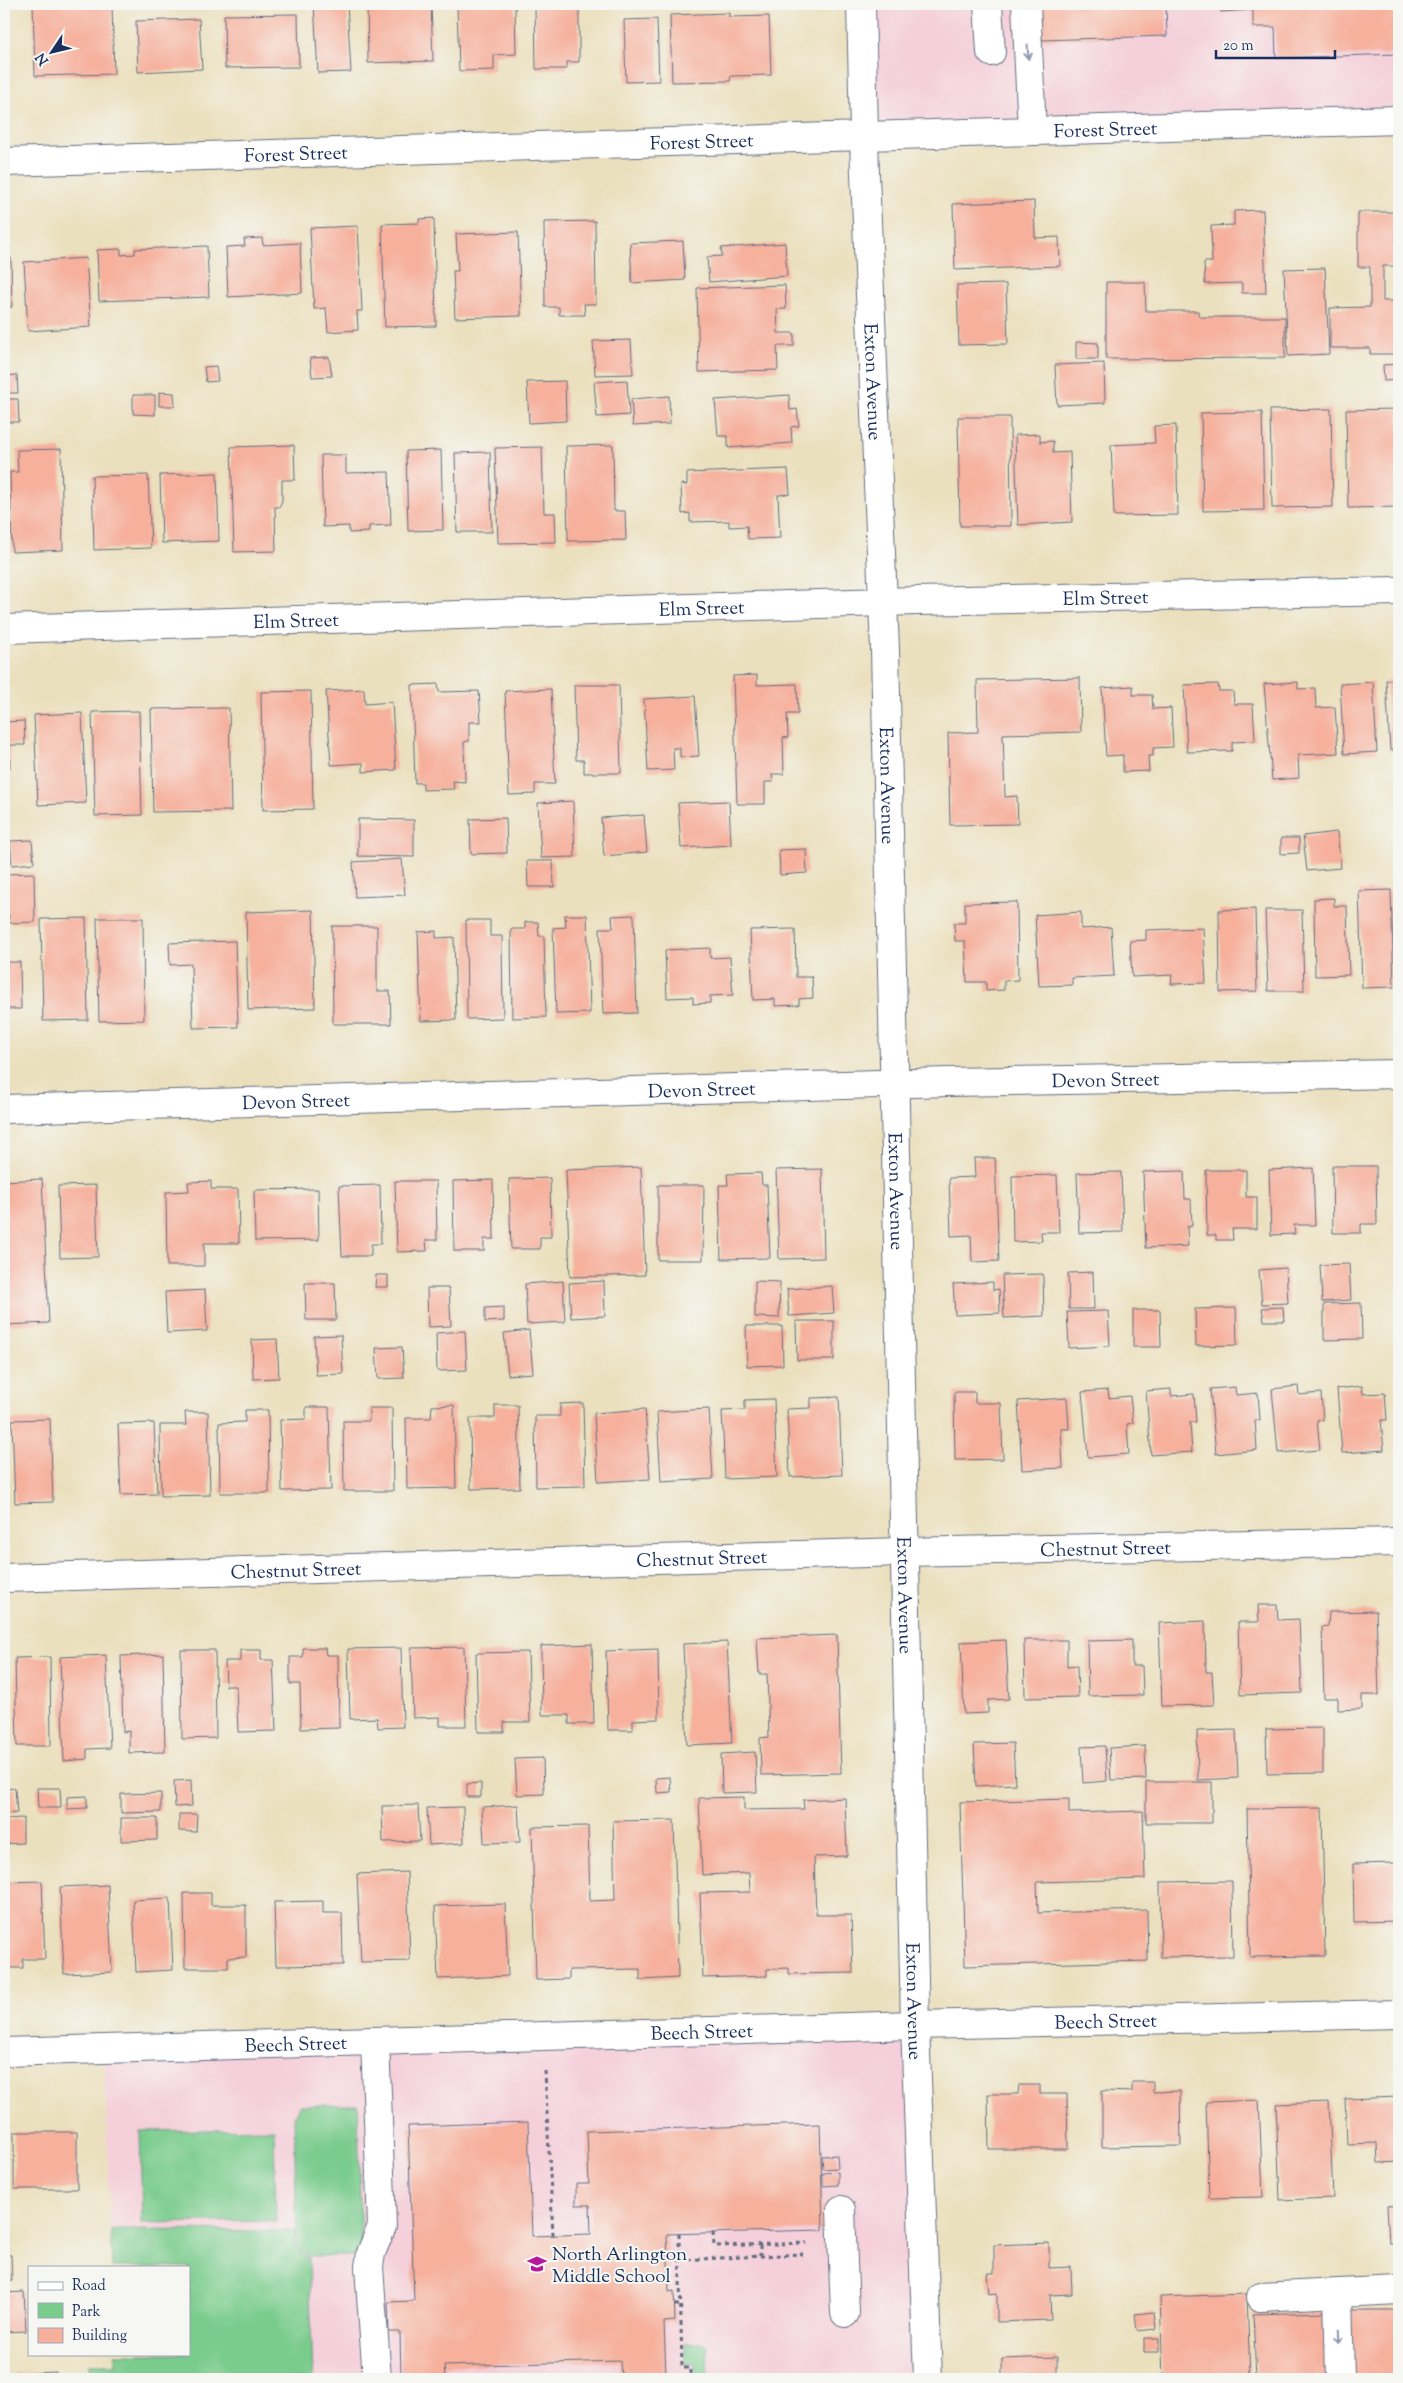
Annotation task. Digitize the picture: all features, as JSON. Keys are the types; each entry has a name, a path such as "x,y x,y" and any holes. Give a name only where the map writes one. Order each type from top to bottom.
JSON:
{"street":[{"name":"Exton Avenue","path":"861,4 884,603 903,1552 915,2025 928,2379"},
{"path":"988,4 992,52"},
{"path":"1026,4 1032,131"},
{"name":"Forest Street","path":"4,162 1399,120"},
{"name":"Elm Street","path":"4,629 884,603 1399,592"},
{"name":"Devon Street","path":"4,1109 893,1084 1399,1074"},
{"name":"Chestnut Street","path":"4,1578 903,1552 1399,1542"},
{"name":"Beech Street","path":"4,2052 915,2025 1399,2014"},
{"path":"375,2041 382,2226 371,2253 369,2267 377,2379"},
{"path":"840,2210 845,2313"},
{"path":"1261,2297 1399,2290"},
{"path":"1338,2293 1340,2379"}],"path":[{"path":"543,2036 553,2235"},
{"path":"713,2233 714,2246 816,2242"},
{"path":"679,2234 682,2368 690,2368 690,2379"},
{"path":"760,2245 760,2256"},
{"path":"680,2260 803,2254"},
{"path":"675,2305 680,2305"}],"shaded area":[{"path":"861,4 1399,4 1399,120 865,137"},
{"path":"915,2025 928,2379 91,2379 90,2364 115,2364 115,2356 190,2356 190,2266 112,2266 104,2049"}],"green space":[{"path":"301,2105 358,2105 361,2256 306,2256 297,2245 294,2115"},
{"path":"274,2129 276,2221 142,2223 140,2131"},
{"path":"111,2230 295,2231 295,2245 305,2258 309,2258 313,2379 91,2379 90,2364 115,2364 115,2356 190,2356 190,2266 112,2266"},
{"path":"702,2343 707,2347 708,2379 695,2379 695,2363 685,2363 685,2344"}],"building":[{"path":"33,4 112,4 114,74 35,76"},
{"path":"314,4 347,4 351,72 318,73"},
{"path":"367,4 431,4 433,61 368,63"},
{"path":"457,4 515,4 516,54 494,55 494,70 459,71"},
{"path":"555,4 579,4 579,62 567,62 567,69 536,69 535,6 556,6"},
{"path":"1040,4 1166,4 1167,36 1042,40"},
{"path":"1221,4 1399,4 1399,54 1276,58 1275,27 1253,27 1253,10 1221,12"},
{"path":"729,13 729,17 769,16 771,75 731,76 730,81 672,82 670,15"},
{"path":"298,14 299,67 225,68 224,15"},
{"path":"199,19 202,69 138,72 136,21"},
{"path":"657,19 659,81 626,82 624,20"},
{"path":"1034,201 1035,238 1059,237 1060,266 955,270 953,204"},
{"path":"1263,210 1266,293 1242,293 1242,283 1205,284 1204,262 1212,262 1211,226 1234,225 1234,211"},
{"path":"1358,212 1396,212 1396,266 1383,266 1383,301 1399,301 1399,354 1370,354 1370,348 1330,348 1330,308 1370,307 1370,267 1358,267"},
{"path":"434,218 436,326 385,327 382,224 419,223 419,219"},
{"path":"595,221 596,304 584,304 585,315 559,315 559,307 545,307 544,222"},
{"path":"358,226 362,311 357,311 358,330 328,332 326,308 314,309 310,228"},
{"path":"518,232 521,316 455,318 453,271 458,271 456,234"},
{"path":"262,238 263,245 300,243 302,293 228,297 226,247 245,246 244,239"},
{"path":"683,241 685,280 632,283 630,243"},
{"path":"785,243 787,276 709,282 707,257 722,256 721,248"},
{"path":"207,246 209,297 99,301 97,250 121,249 121,255 135,254 135,249"},
{"path":"4,258 11,258 12,307 4,307"},
{"path":"86,258 91,327 28,331 24,262"},
{"path":"1325,268 1329,354 1288,356 1284,269"},
{"path":"1106,282 1145,282 1146,311 1198,311 1199,317 1285,317 1285,358 1106,359"},
{"path":"1006,284 1008,344 959,345 957,285"},
{"path":"785,285 786,309 777,309 778,333 794,333 794,346 777,346 778,370 699,372 697,288"},
{"path":"631,340 633,374 595,375 593,341"},
{"path":"1076,342 1098,343 1098,359 1076,359"},
{"path":"329,357 332,376 312,377 310,358"},
{"path":"1104,363 1105,403 1057,405 1055,365"},
{"path":"1399,364 1399,380 1384,381 1383,365"},
{"path":"216,366 218,381 206,382 204,367"},
{"path":"17,375 18,393 6,393 5,376"},
{"path":"627,380 629,415 597,417 594,382"},
{"path":"565,381 566,421 529,423 527,382"},
{"path":"159,392 174,393 175,406 159,406"},
{"path":"133,395 155,395 155,415 133,414"},
{"path":"789,395 790,410 797,409 799,426 791,427 792,443 728,448 728,436 718,436 715,400"},
{"path":"669,396 670,424 633,426 631,399"},
{"path":"4,399 18,399 19,422 4,422"},
{"path":"1331,409 1333,507 1272,508 1270,410"},
{"path":"1399,409 1399,507 1348,508 1346,410"},
{"path":"1262,412 1264,510 1203,511 1201,413"},
{"path":"958,417 1010,417 1011,526 960,526"},
{"path":"1176,425 1178,515 1114,516 1111,445 1155,443 1154,426"},
{"path":"1040,434 1040,442 1053,441 1053,453 1070,452 1072,522 1018,525 1015,435"},
{"path":"294,445 295,480 282,480 282,501 279,507 275,507 276,551 234,552 231,447"},
{"path":"613,445 614,511 625,511 626,540 568,541 566,446"},
{"path":"542,447 544,513 555,513 556,542 498,543 495,448"},
{"path":"61,449 63,550 12,552 10,472 18,472 17,450"},
{"path":"441,450 443,530 408,531 406,451"},
{"path":"490,452 492,532 457,532 455,453"},
{"path":"321,455 346,455 346,473 389,472 391,525 369,526 369,532 349,533 349,526 323,527"},
{"path":"788,469 790,494 778,495 780,538 748,539 747,526 729,527 729,521 690,522 690,513 682,514 681,484 687,485 687,473"},
{"path":"217,473 219,541 162,543 160,475"},
{"path":"148,475 151,548 94,550 92,476"},
{"path":"757,675 757,685 797,684 798,714 787,714 788,738 783,737 784,774 772,774 773,782 765,782 765,804 737,804 733,676"},
{"path":"1080,678 1081,732 1003,734 1005,797 1017,796 1018,824 950,825 948,733 978,732 977,680"},
{"path":"1386,680 1399,680 1399,750 1390,750"},
{"path":"1298,682 1298,689 1315,688 1316,708 1335,707 1338,753 1298,755 1299,778 1272,780 1264,684"},
{"path":"1373,682 1377,752 1344,754 1340,684"},
{"path":"438,684 439,692 479,691 481,722 469,722 469,741 464,742 465,782 453,781 454,789 423,790 423,783 415,783 412,685"},
{"path":"1218,684 1219,691 1233,691 1234,704 1253,704 1255,741 1232,742 1232,751 1187,752 1184,685"},
{"path":"574,685 619,685 621,773 584,773 584,760 576,760"},
{"path":"1133,686 1133,695 1152,695 1153,709 1171,708 1173,747 1153,748 1153,756 1148,756 1149,771 1123,772 1123,755 1106,756 1102,688"},
{"path":"364,689 365,704 392,702 396,770 363,772 363,763 331,765 326,691"},
{"path":"551,689 555,784 535,784 535,794 509,795 505,691"},
{"path":"311,691 313,809 263,810 261,692"},
{"path":"695,696 699,756 680,757 680,748 673,748 674,770 648,771 644,699"},
{"path":"229,708 231,811 153,812 151,709"},
{"path":"139,711 142,815 95,816 92,712"},
{"path":"82,713 86,803 38,805 34,715"},
{"path":"24,721 25,745 9,745 10,768 4,768 4,722"},
{"path":"573,801 575,857 541,858 538,803"},
{"path":"729,801 731,845 681,848 678,803"},
{"path":"644,815 647,852 604,856 601,818"},
{"path":"506,818 507,853 471,854 470,819"},
{"path":"358,819 414,820 414,857 358,856"},
{"path":"1337,832 1341,868 1307,871 1303,836"},
{"path":"1281,838 1299,838 1299,853 1281,854"},
{"path":"32,840 34,863 12,865 10,841"},
{"path":"806,849 807,873 780,875 779,850"},
{"path":"402,859 405,895 355,897 353,862"},
{"path":"527,861 553,861 554,887 528,887"},
{"path":"34,873 35,922 9,923 9,915 4,915 4,874"},
{"path":"1391,890 1394,987 1362,988 1359,891"},
{"path":"1334,898 1334,906 1347,906 1349,975 1315,976 1314,899"},
{"path":"1017,902 1018,980 1004,981 1004,990 986,991 986,982 967,982 965,941 955,941 954,923 965,923 965,903"},
{"path":"1255,909 1257,991 1220,992 1219,910"},
{"path":"313,910 315,1008 248,1010 246,912"},
{"path":"1265,910 1302,910 1304,991 1268,991"},
{"path":"1081,912 1081,929 1111,927 1114,976 1072,978 1072,985 1039,986 1035,915"},
{"path":"565,915 587,915 590,1013 556,1014 553,928 566,927"},
{"path":"634,915 637,1013 603,1014 600,928 613,928 612,916"},
{"path":"86,918 88,1020 43,1021 41,919"},
{"path":"97,918 143,918 144,1020 99,1021"},
{"path":"466,920 490,920 490,936 502,936 503,1018 467,1019"},
{"path":"525,922 538,922 539,936 544,936 546,1017 512,1018 511,929 525,929"},
{"path":"332,926 377,926 377,991 390,991 391,1024 333,1024"},
{"path":"1203,928 1206,983 1171,984 1172,975 1132,977 1130,941 1146,940 1146,930"},
{"path":"795,929 796,977 812,977 813,998 799,999 799,1005 775,1006 775,999 753,1000 750,930"},
{"path":"436,931 436,938 454,937 456,1020 421,1021 418,932"},
{"path":"235,941 238,1027 193,1028 191,964 170,965 169,943"},
{"path":"710,948 710,958 730,957 733,995 710,996 710,1003 693,1004 693,997 667,998 665,950"},
{"path":"7,962 20,962 21,1009 4,1009 4,969 7,969"},
{"path":"974,1158 995,1158 999,1261 972,1262 971,1235 951,1236 949,1178 975,1177"},
{"path":"1332,1166 1376,1166 1377,1224 1361,1224 1361,1233 1333,1233"},
{"path":"641,1167 645,1275 570,1277 566,1170"},
{"path":"1313,1168 1315,1225 1294,1225 1295,1234 1271,1235 1269,1170"},
{"path":"822,1169 824,1258 779,1259 776,1170"},
{"path":"1206,1170 1246,1170 1246,1197 1257,1197 1257,1229 1232,1229 1233,1240 1216,1240 1216,1235 1207,1235"},
{"path":"1184,1171 1185,1199 1191,1199 1192,1226 1187,1227 1188,1246 1146,1248 1143,1172"},
{"path":"1121,1172 1123,1232 1079,1233 1077,1173"},
{"path":"761,1173 762,1185 767,1185 770,1258 721,1259 719,1185 728,1185 727,1174"},
{"path":"1057,1175 1059,1232 1041,1232 1042,1241 1013,1242 1012,1176"},
{"path":"550,1178 551,1237 540,1237 540,1249 511,1249 509,1179"},
{"path":"42,1179 49,1323 4,1325 4,1181"},
{"path":"493,1180 494,1239 484,1239 484,1251 454,1251 453,1181"},
{"path":"211,1181 211,1189 238,1189 239,1243 204,1243 204,1266 167,1266 166,1192 189,1191 188,1182"},
{"path":"395,1181 436,1181 437,1240 426,1240 427,1251 397,1252"},
{"path":"96,1185 98,1257 60,1258 58,1186"},
{"path":"380,1185 381,1244 371,1244 371,1256 342,1256 339,1186"},
{"path":"658,1185 704,1185 703,1260 658,1260"},
{"path":"318,1189 319,1240 255,1241 254,1190"},
{"path":"1349,1264 1351,1300 1322,1302 1320,1265"},
{"path":"1286,1268 1288,1303 1262,1304 1259,1270"},
{"path":"1093,1272 1094,1309 1069,1309 1068,1273"},
{"path":"1043,1274 1044,1316 1004,1318 1002,1275"},
{"path":"376,1275 388,1275 388,1287 375,1287"},
{"path":"563,1281 565,1322 527,1324 525,1284"},
{"path":"604,1281 605,1316 571,1318 569,1283"},
{"path":"755,1281 780,1282 779,1318 755,1317"},
{"path":"993,1282 993,1290 999,1289 1000,1313 955,1315 953,1284"},
{"path":"305,1283 335,1283 336,1320 306,1320"},
{"path":"832,1286 834,1313 789,1316 787,1289"},
{"path":"427,1288 449,1288 451,1326 428,1327"},
{"path":"205,1290 207,1331 167,1333 165,1292"},
{"path":"1361,1303 1362,1339 1324,1340 1324,1304"},
{"path":"504,1307 504,1321 485,1322 485,1308"},
{"path":"1283,1307 1284,1321 1264,1321 1262,1308"},
{"path":"1236,1308 1237,1345 1196,1346 1195,1309"},
{"path":"1133,1310 1160,1310 1161,1347 1133,1347"},
{"path":"1108,1311 1110,1346 1069,1348 1067,1312"},
{"path":"796,1321 834,1321 834,1360 797,1360"},
{"path":"746,1326 782,1326 783,1365 747,1366"},
{"path":"529,1330 533,1373 508,1375 504,1333"},
{"path":"465,1331 467,1370 437,1371 436,1333"},
{"path":"341,1335 343,1374 316,1375 314,1336"},
{"path":"277,1339 279,1378 253,1379 252,1340"},
{"path":"402,1347 404,1378 378,1379 376,1348"},
{"path":"1298,1386 1299,1395 1321,1393 1323,1420 1317,1421 1320,1450 1278,1453 1272,1389"},
{"path":"1362,1386 1363,1394 1385,1393 1387,1420 1381,1420 1384,1450 1342,1453 1337,1389"},
{"path":"1235,1387 1236,1395 1258,1393 1260,1420 1255,1420 1257,1450 1216,1454 1210,1389"},
{"path":"1171,1389 1171,1396 1194,1394 1196,1422 1190,1422 1192,1452 1151,1455 1146,1391"},
{"path":"1108,1390 1109,1398 1130,1396 1133,1423 1127,1424 1129,1454 1088,1457 1082,1392"},
{"path":"954,1392 975,1392 975,1403 1001,1403 1003,1459 955,1460"},
{"path":"839,1397 842,1475 790,1477 787,1409 811,1408 811,1398"},
{"path":"1067,1398 1069,1429 1061,1429 1063,1468 1022,1470 1018,1401"},
{"path":"774,1399 777,1477 725,1479 722,1411 745,1410 745,1400"},
{"path":"583,1403 585,1486 536,1487 535,1416 560,1416 560,1404"},
{"path":"454,1405 456,1488 407,1489 406,1418 431,1418 432,1406"},
{"path":"495,1405 518,1405 520,1488 471,1489 470,1418 495,1418"},
{"path":"306,1407 329,1407 331,1490 282,1491 280,1420 306,1419"},
{"path":"369,1408 392,1408 393,1491 344,1491 343,1421 369,1421"},
{"path":"645,1409 650,1479 598,1482 594,1413"},
{"path":"709,1409 713,1479 661,1482 657,1412"},
{"path":"245,1410 268,1410 269,1493 220,1493 219,1423 245,1422"},
{"path":"185,1412 208,1412 210,1495 161,1496 160,1425 186,1425"},
{"path":"50,1419 53,1502 15,1503 12,1420"},
{"path":"154,1423 157,1494 121,1495 118,1424"},
{"path":"1258,1605 1277,1605 1278,1620 1299,1619 1302,1693 1240,1695 1238,1622 1259,1622"},
{"path":"1376,1611 1379,1695 1362,1695 1362,1709 1338,1710 1338,1698 1324,1698 1322,1627 1328,1626 1329,1612"},
{"path":"1205,1621 1206,1672 1212,1672 1214,1705 1162,1706 1159,1623"},
{"path":"837,1635 841,1773 761,1775 760,1738 769,1737 767,1674 759,1674 757,1638"},
{"path":"1006,1640 1009,1699 988,1700 988,1713 964,1714 961,1642"},
{"path":"1024,1640 1067,1640 1067,1667 1077,1666 1078,1697 1025,1698"},
{"path":"1132,1640 1132,1666 1142,1666 1143,1695 1088,1696 1087,1641"},
{"path":"727,1642 732,1743 687,1745 683,1644"},
{"path":"592,1644 594,1724 569,1724 569,1715 542,1715 541,1646"},
{"path":"464,1647 466,1726 440,1726 440,1717 413,1718 411,1648"},
{"path":"303,1648 325,1648 326,1655 338,1655 339,1728 301,1729 300,1684 290,1684 290,1657 303,1657"},
{"path":"401,1648 403,1727 378,1728 377,1718 350,1719 348,1649"},
{"path":"658,1649 659,1719 633,1720 633,1730 608,1730 606,1651"},
{"path":"181,1650 215,1650 216,1738 182,1739"},
{"path":"240,1650 261,1650 261,1660 273,1660 276,1731 238,1732 236,1686 226,1686 225,1661 240,1661"},
{"path":"528,1652 530,1722 504,1722 504,1732 478,1732 476,1653"},
{"path":"163,1654 165,1752 129,1753 129,1731 123,1732 121,1656"},
{"path":"106,1655 110,1748 87,1749 87,1759 64,1761 60,1657"},
{"path":"50,1657 51,1746 17,1746 15,1658"},
{"path":"1323,1728 1323,1773 1267,1774 1266,1729"},
{"path":"1236,1730 1238,1778 1198,1780 1197,1731"},
{"path":"1013,1743 1015,1784 976,1786 974,1744"},
{"path":"1105,1746 1107,1781 1083,1783 1081,1747"},
{"path":"1145,1746 1146,1779 1111,1780 1109,1748"},
{"path":"755,1752 757,1792 722,1793 721,1754"},
{"path":"543,1758 544,1794 517,1795 515,1759"},
{"path":"670,1777 671,1792 657,1793 656,1778"},
{"path":"191,1780 192,1806 175,1807 174,1781"},
{"path":"1146,1782 1212,1782 1212,1823 1146,1823"},
{"path":"481,1783 481,1797 467,1797 467,1784"},
{"path":"15,1788 17,1813 4,1814 4,1789"},
{"path":"37,1788 60,1788 61,1808 38,1808"},
{"path":"161,1793 161,1812 121,1813 121,1794"},
{"path":"87,1796 87,1808 67,1809 67,1797"},
{"path":"744,1797 744,1810 804,1809 803,1800 845,1798 847,1856 814,1857 816,1915 851,1915 853,1973 789,1974 789,1968 767,1969 767,1976 703,1978 700,1893 750,1892 749,1873 702,1875 699,1798"},
{"path":"1069,1799 1069,1813 1143,1811 1145,1879 1037,1882 1038,1913 1147,1910 1148,1961 965,1966 960,1802"},
{"path":"418,1805 420,1841 383,1842 382,1806"},
{"path":"518,1805 520,1842 484,1843 482,1807"},
{"path":"463,1807 464,1843 429,1845 427,1808"},
{"path":"1322,1808 1325,1956 1250,1957 1247,1809"},
{"path":"179,1814 197,1814 196,1832 179,1831"},
{"path":"23,1818 23,1843 4,1844 4,1819"},
{"path":"121,1818 157,1818 157,1840 121,1841"},
{"path":"674,1820 678,1978 640,1980 640,1969 569,1970 569,1979 536,1980 532,1827 588,1826 590,1901 615,1900 613,1821"},
{"path":"1399,1863 1399,1921 1354,1922 1353,1864"},
{"path":"407,1872 410,1961 361,1962 357,1874"},
{"path":"42,1881 45,1959 23,1959 23,1968 4,1968 4,1882"},
{"path":"1232,1881 1233,1956 1161,1957 1160,1882"},
{"path":"108,1885 112,1972 64,1974 60,1887"},
{"path":"184,1893 211,1893 211,1905 246,1905 246,1957 228,1958 228,1968 185,1968"},
{"path":"170,1898 173,1970 136,1972 133,1900"},
{"path":"323,1901 323,1913 342,1913 343,1965 276,1966 274,1902"},
{"path":"505,1904 508,1976 438,1979 435,1906"},
{"path":"1132,2082 1153,2082 1153,2092 1180,2091 1181,2146 1102,2147 1102,2091 1132,2092"},
{"path":"1019,2085 1040,2085 1040,2094 1067,2094 1068,2149 989,2149 988,2094 1018,2094"},
{"path":"1399,2097 1399,2162 1378,2163 1377,2143 1347,2144 1345,2099"},
{"path":"1259,2100 1263,2197 1209,2198 1206,2102"},
{"path":"1329,2102 1333,2198 1280,2200 1276,2104"},
{"path":"528,2122 532,2236 591,2234 590,2205 576,2205 576,2184 589,2184 587,2131 820,2124 823,2230 667,2234 669,2292 674,2291 675,2321 664,2322 666,2376 621,2377 620,2361 444,2366 445,2379 401,2379 400,2332 389,2332 388,2302 414,2301 408,2126"},
{"path":"14,2132 77,2132 77,2189 14,2189"},
{"path":"837,2155 838,2168 823,2169 822,2156"},
{"path":"838,2172 838,2185 823,2186 823,2173"},
{"path":"1399,2205 1399,2242 1389,2243 1387,2206"},
{"path":"1049,2243 1049,2268 1071,2267 1072,2294 1050,2295 1051,2320 997,2322 997,2293 989,2294 987,2273 994,2273 994,2245"},
{"path":"4,2255 11,2255 12,2280 4,2281"},
{"path":"24,2292 26,2331 4,2332 4,2293"},
{"path":"1247,2294 1250,2379 1163,2379 1160,2297"},
{"path":"1345,2310 1399,2310 1399,2379 1346,2379"},
{"path":"1154,2312 1156,2329 1137,2331 1135,2314"},
{"path":"1328,2312 1330,2379 1256,2379 1253,2314"},
{"path":"1144,2338 1159,2338 1159,2352 1144,2352"},
{"path":"1057,2357 1057,2379 995,2379 995,2377 1002,2376 1002,2359"},
{"path":"56,2372 56,2379 15,2379 14,2374"}],"place":[{"name":"North Arlington Middle School","path":"537,2264"}]}
